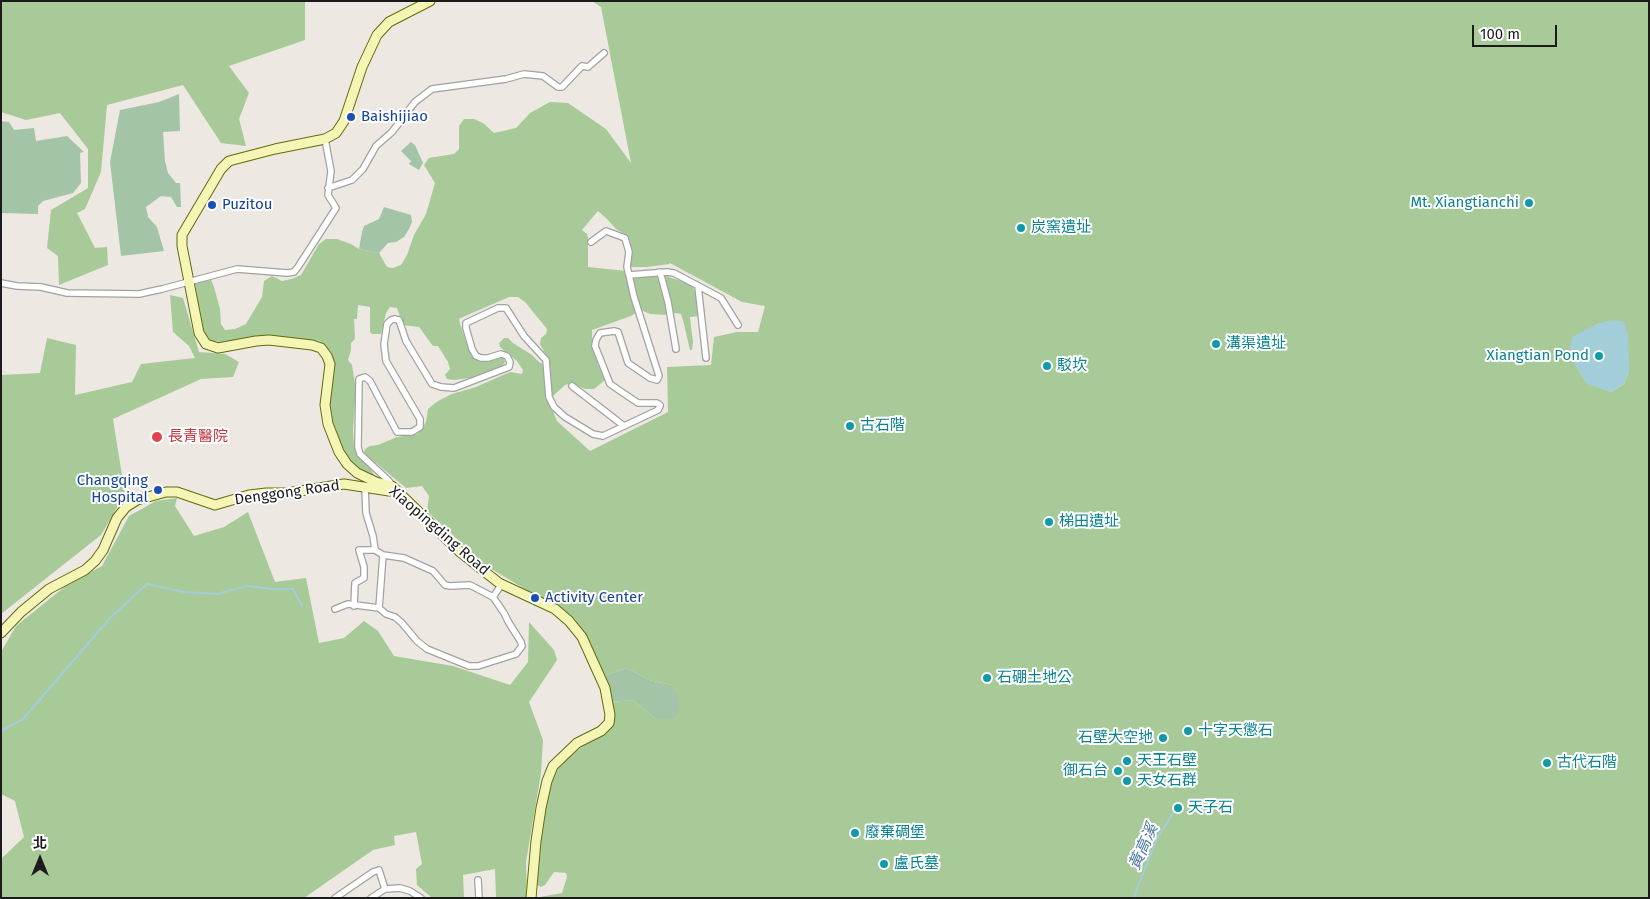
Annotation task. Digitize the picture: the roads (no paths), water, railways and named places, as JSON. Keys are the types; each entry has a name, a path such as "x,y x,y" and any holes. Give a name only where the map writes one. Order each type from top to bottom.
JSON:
{"street":[{"path":"1,283 41,287 67,293 139,294 237,269 294,272 336,208 328,195 331,171 325,139 336,133 344,121 362,67 377,35 389,22 430,1"},
{"path":"328,188 352,180 363,169 376,146 392,132 415,102 432,89 506,79 524,74 543,76 558,87 562,87 582,66 588,67 604,54"},
{"name":"Xiaopingding Road","path":"325,139 229,161 221,169 182,235 182,246 199,333 206,344 218,348 270,340 312,345 321,348 330,364 325,405 328,424 339,452 347,464 357,473 394,488 460,552 502,584 554,609 569,621 582,637 605,688 610,715 609,724 601,731 577,743 553,766 541,808 531,898"},
{"path":"394,488 389,480 360,454 358,447 359,379 365,378 370,381 397,432 412,432 420,427 420,419 386,361 384,344 387,324 390,320 399,320 406,341 432,384 454,388 509,367 510,362 507,356 501,354 488,358 476,356 466,328 466,323 498,308 506,308 524,336 546,360 549,396 554,407 565,417 593,434 603,436 658,410 660,406 657,404 638,404 610,384 595,346 600,333 618,332 628,363 650,378 657,380 659,376 634,297 627,267 629,252 625,238 606,231 591,242"},
{"path":"629,275 660,272 674,273 721,298 738,325"},
{"path":"660,272 668,302 676,349"},
{"path":"698,286 706,358"},
{"path":"572,386 624,426"},
{"name":"Denggong Road","path":"1,634 21,612 49,589 85,570 95,561 103,550 117,518 126,507 137,500 166,492 177,492 215,505 266,493 287,493 344,484 389,491 394,488"},
{"path":"365,488 366,513 373,536 374,550"},
{"path":"335,609 348,604 354,606 379,608 386,614 395,617 417,642 427,649 469,666 478,666 516,654 522,646 493,597 470,585 450,586 445,584 433,571 404,558 382,555 374,550 359,550 364,567 364,578 356,583 354,606"},
{"path":"379,608 382,555"},
{"path":"493,597 502,584"},
{"path":"335,898 373,872 379,870 385,889"},
{"path":"478,880 479,898"},
{"path":"371,898 385,889 400,888 410,891 421,898"}],"water":[{"name":"Xiangtian Pond","path":"1612,320 1624,322 1628,335 1629,371 1624,384 1611,392 1586,383 1570,356 1570,348 1572,338 1577,334 1600,323"}],"waterway":[{"path":"1,731 23,719 110,618 147,584 184,592 217,594 247,586 293,589 302,606"},
{"name":"黃高溪","path":"1135,898 1136,891 1157,839 1177,807"}],"place":[{"name":"Baishijiao","path":"351,117"},
{"name":"Mt. Xiangtianchi","path":"1529,203"},
{"name":"Puzitou","path":"212,205"},
{"name":"炭窯遺址","path":"1021,228"},
{"name":"溝渠遺址","path":"1216,344"},
{"name":"Xiangtian Pond","path":"1599,356"},
{"name":"駁坎","path":"1047,366"},
{"name":"古石階","path":"850,426"},
{"name":"長青醫院","path":"157,437"},
{"name":"Changqing Hospital","path":"158,490"},
{"name":"梯田遺址","path":"1049,522"},
{"name":"Activity Center","path":"535,598"},
{"name":"石硼土地公","path":"987,678"},
{"name":"十字天懲石","path":"1188,731"},
{"name":"石壁大空地","path":"1163,738"},
{"name":"天王石壁","path":"1127,761"},
{"name":"古代石階","path":"1547,763"},
{"name":"御石台","path":"1118,771"},
{"name":"天女石群","path":"1127,781"},
{"name":"天子石","path":"1178,808"},
{"name":"廢棄碉堡","path":"855,833"},
{"name":"盧氏墓","path":"884,864"}]}
